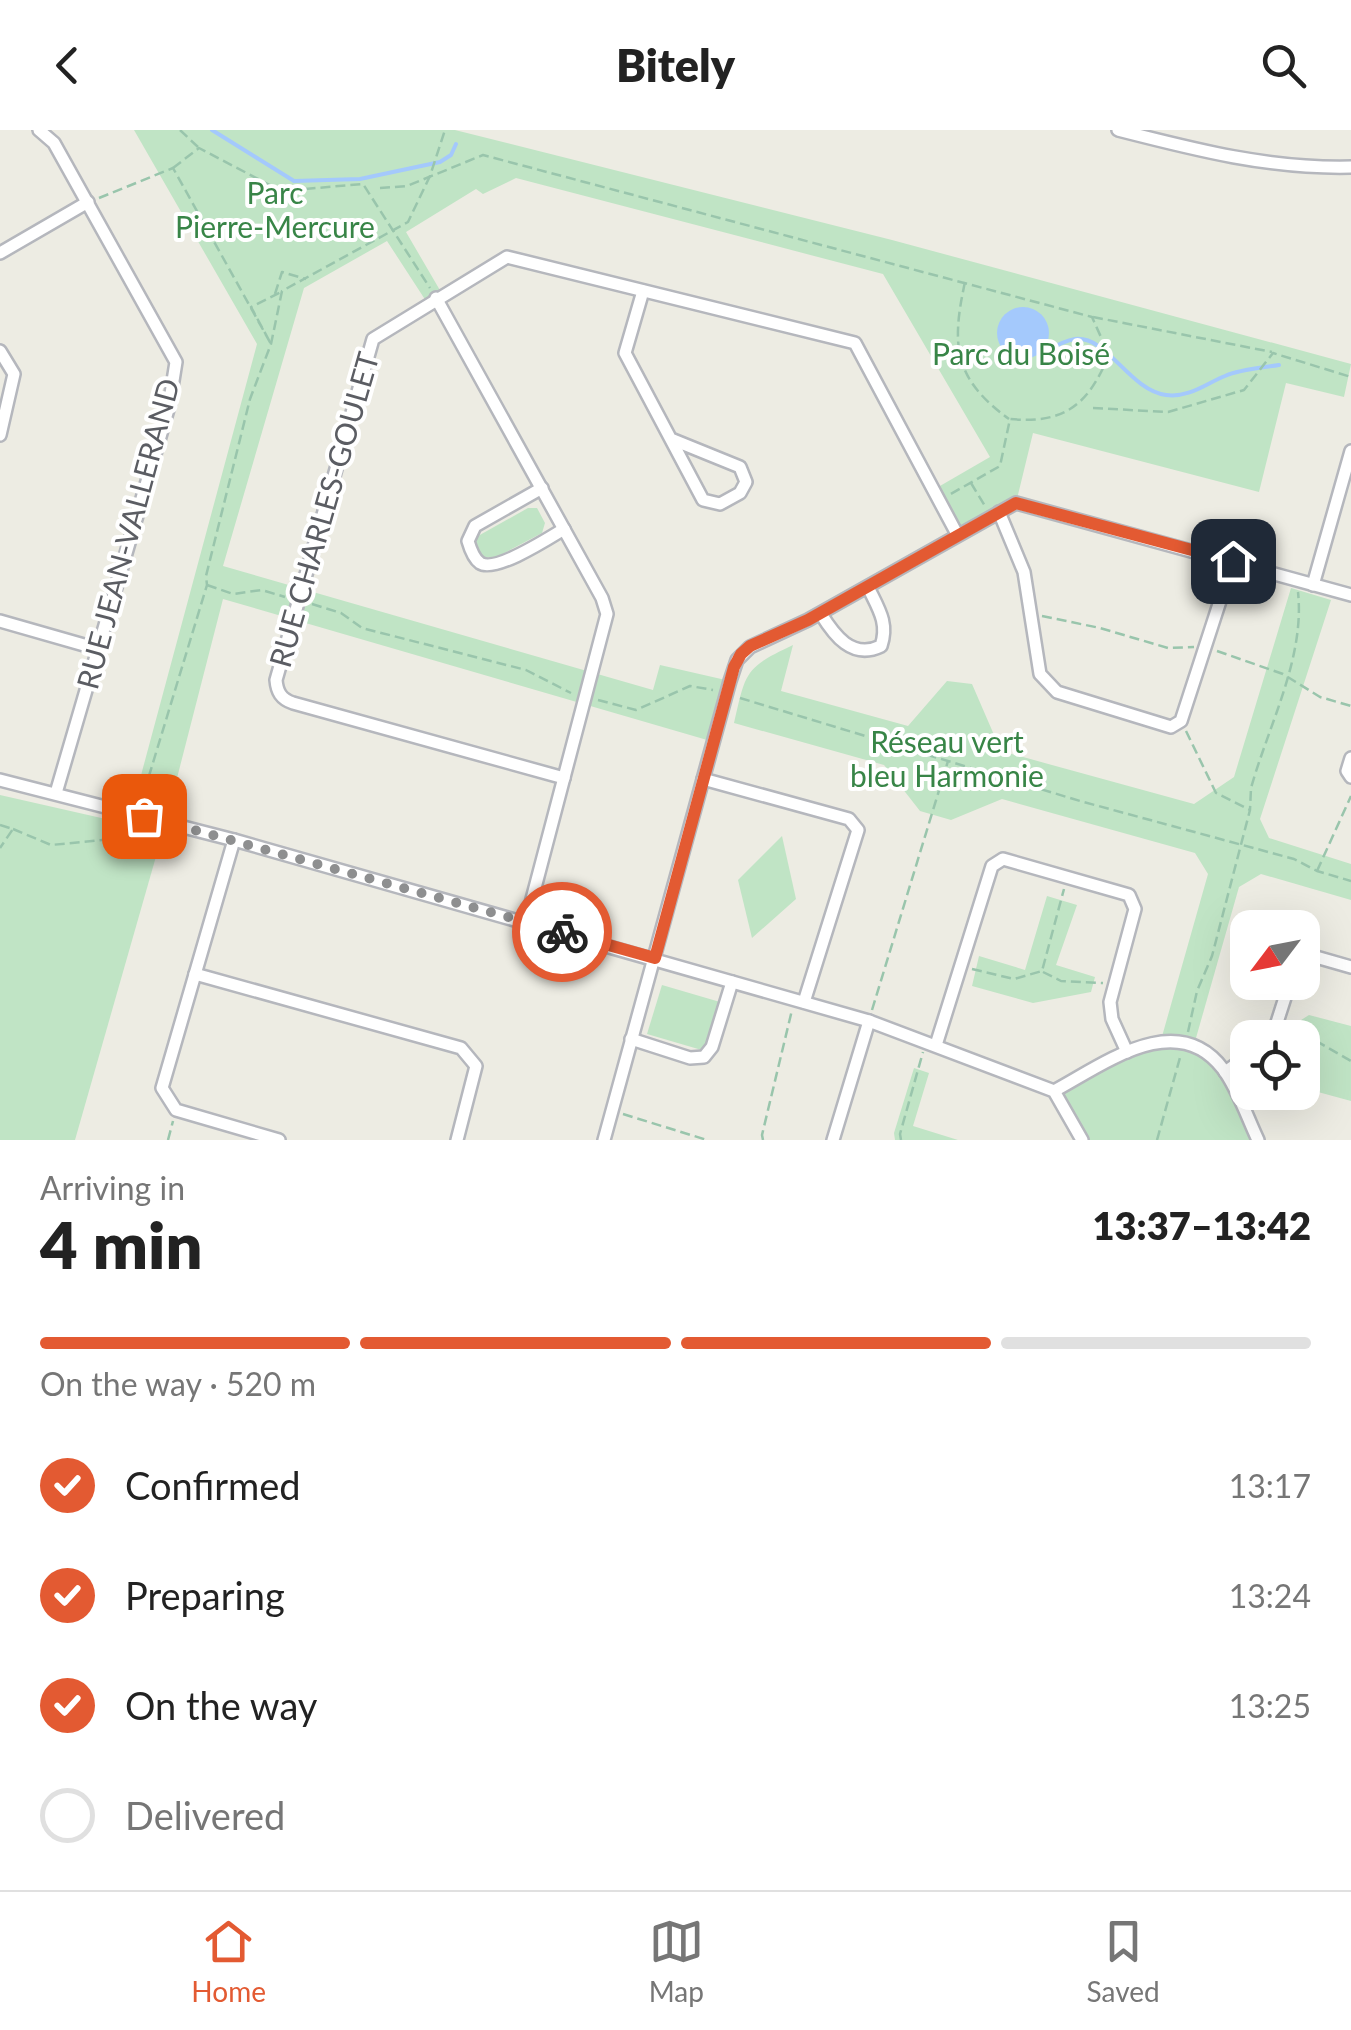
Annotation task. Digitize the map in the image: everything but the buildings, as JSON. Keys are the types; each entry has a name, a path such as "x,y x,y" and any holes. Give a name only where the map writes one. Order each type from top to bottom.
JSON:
{"street":[{"name":"RUE JEAN-VALLERAND","path":"38,130 54,142 176,362 168,406 56,793"},
{"path":"1118,130 1229,158 1308,168 1351,167"},
{"path":"0,253 88,202"},
{"name":"RUE CHARLES-GOULET","path":"564,778 287,701 277,688 276,680 373,339 436,298 507,257 855,344 957,534"},
{"path":"643,291 626,353 671,440 703,500 720,504 740,493 746,482 740,467 671,440"},
{"path":"436,298 602,598 607,614 526,922"},
{"path":"0,351 14,374 0,435"},
{"path":"1313,585 1351,451"},
{"path":"542,488 476,526 468,541 472,552 487,566 500,564 564,529"},
{"path":"604,1140 734,667 745,650 820,614 1016,503 1351,595"},
{"path":"995,514 1024,572 1040,674 1057,692 1171,727 1182,720 1233,561"},
{"path":"820,614 846,646 871,650 880,646 886,632 884,622 868,587"},
{"path":"0,621 98,649"},
{"path":"1351,758 1347,771 1351,778"},
{"path":"703,779 849,819 858,830 800,1000"},
{"path":"0,780 234,840 869,1021 1054,1091 1082,1140"},
{"path":"234,840 162,1088 176,1110 279,1140"},
{"path":"931,1043 961,966 992,866 1003,859 1129,896 1135,909 1110,1002 1112,1019 1127,1052"},
{"path":"1320,958 1351,966"},
{"path":"196,974 461,1048 476,1066 457,1140"},
{"path":"630,1039 690,1058 704,1057 712,1048 732,982"},
{"path":"1280,1020 1285,1000"},
{"path":"833,1140 869,1021"},
{"path":"1054,1091 1127,1052 1162,1040 1185,1042 1211,1056 1225,1072 1258,1140"},
{"path":"1225,1072 1230,1069"}],"path":[{"path":"180,130 199,148 281,191 363,184 436,298"},
{"path":"271,344 250,307 408,222 430,176 445,130"},
{"path":"88,202 173,168 199,148"},
{"path":"380,188 407,186 483,155 1092,317 1273,352 1351,377"},
{"path":"173,168 271,344"},
{"path":"274,295 282,272 306,279"},
{"path":"965,281 956,330 962,370 990,404 1010,419 1048,420 1070,411 1084,399 1109,354 1092,317"},
{"path":"0,825 51,845 122,838 138,831 148,808 145,789 207,586 206,576 242,432 271,344 282,291"},
{"path":"1093,408 1168,412 1244,390 1273,352"},
{"path":"939,501 1000,466 1010,419"},
{"path":"971,482 995,514"},
{"path":"207,586 241,594 262,590 334,609 362,628 526,670 566,691 636,710 690,686 699,686 1080,801 1242,842 1351,881"},
{"path":"1187,1036 1242,842 1251,788 1298,635 1298,590"},
{"path":"1030,614 1100,628 1168,648 1205,646 1287,676 1320,698 1351,706"},
{"path":"1182,720 1216,793 1249,812"},
{"path":"869,1021 948,761"},
{"path":"1317,871 1351,796"},
{"path":"0,848 13,829"},
{"path":"1042,971 1067,878"},
{"path":"961,966 1014,979 1042,971 1061,981 1115,984"},
{"path":"752,1140 762,1138 800,1000"},
{"path":"901,1140 931,1043"},
{"path":"1320,1043 1351,1061"},
{"path":"1157,1140 1183,1047"},
{"path":"168,1140 176,1110"},
{"path":"612,1110 708,1140"}],"green space":[{"path":"134,130 455,130 892,240 1351,364 1344,397 1286,383 1259,492 1033,433 1016,503 957,534 933,490 990,457 883,274 516,178 483,194 476,189 406,232 441,292 426,301 387,241 304,288 223,566 653,690 660,665 730,681 714,742 223,599 167,817 133,805 257,344"},
{"path":"528,508 537,508 545,523 542,533 495,558 481,557 473,544 478,536"},
{"name":"Réseau vert bleu Harmonie","path":"1291,588 1331,600 1260,819 1269,838 1351,864 1351,900 1261,874 1239,887 1194,1045 1211,1056 1230,1090 1230,1110 1241,1110 1258,1140 1082,1140 1054,1091 1161,1040 1208,874 1195,853 1002,799 951,820 920,811 884,765 734,723 745,682 756,666 793,645 781,691 908,726 947,681 972,684 1001,751 1194,804 1234,777"},
{"path":"0,795 163,832 75,1140 0,1140"},
{"path":"782,836 796,899 752,938 738,880"},
{"path":"1047,896 1077,905 1056,965 1095,977 1091,992 1033,1003 972,986 979,956 1025,970"},
{"path":"662,985 720,1002 705,1051 647,1034"},
{"path":"1309,1015 1351,1026 1351,1101 1320,1093 1320,1020 1301,1020"},
{"path":"914,1068 929,1073 913,1126 958,1140 895,1140"}],"water":[{"path":"1023,307 1042,314 1049,333 1042,352 1023,359 1004,352 997,333 1004,314"}],"waterway":[{"path":"212,130 294,181 360,179 440,162 451,155 456,144"},
{"path":"1039,355 1065,342 1087,340 1098,345 1141,384 1166,395 1190,392 1238,372 1279,365"}],"way so far":[{"path":"144,816 562,932"}],"route":[{"path":"562,932 655,958 734,667 750,646 808,620 1016,503 1233,561"}],"park label":[{"name":"Parc Pierre-Mercure","path":"275,211"},
{"name":"Parc du Boisé","path":"1021,355"}]}
